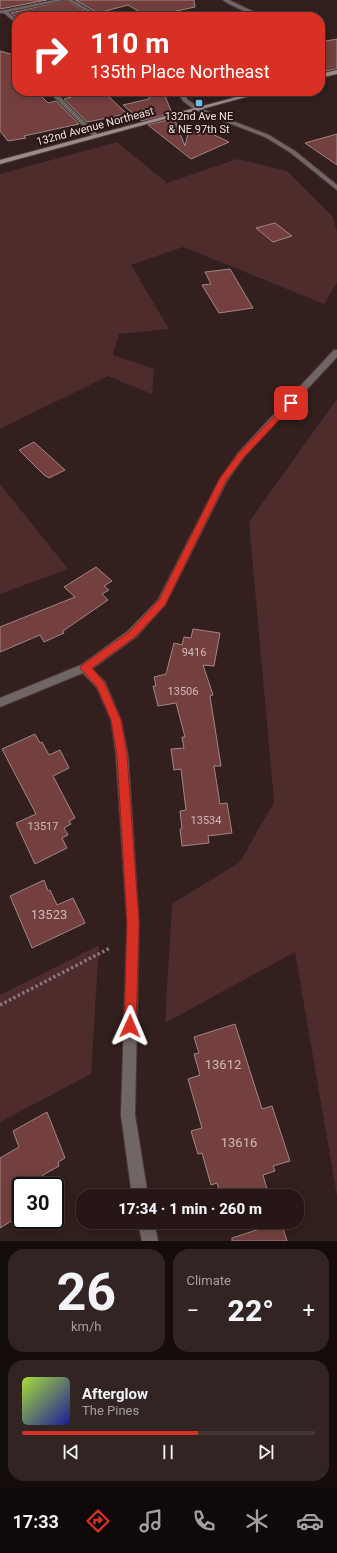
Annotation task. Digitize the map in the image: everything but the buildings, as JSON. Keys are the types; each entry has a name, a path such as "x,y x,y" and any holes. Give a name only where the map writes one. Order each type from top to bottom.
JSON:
{"street":[{"path":"2,12 62,0"},
{"path":"69,0 91,12"},
{"path":"225,0 252,12"},
{"path":"2,12 12,20"},
{"path":"325,75 337,72"},
{"path":"57,96 96,136"},
{"path":"183,96 185,100 197,109 267,136 304,160 337,188"},
{"name":"132nd Avenue Northeast","path":"0,162 246,96"},
{"path":"0,703 85,668 132,634 162,602 223,480 241,455 337,352"},
{"path":"85,668 101,685 116,720 122,755 133,923 128,1115 138,1189"},
{"path":"147,1229 150,1241"}],"path":[{"path":"0,1005 110,948"}],"shaded area":[{"path":"117,142 167,183 237,159 287,171 333,217 337,232 337,283 324,304 183,247 131,265 169,329 119,334 113,355 154,369 152,394 108,376 0,429 0,174"},
{"path":"337,399 337,1196 295,952 165,1023 172,904 240,862 274,802 249,522"},
{"path":"0,484 68,569 0,594"},
{"path":"99,945 91,1074 0,1122 0,995"}],"place":[{"name":"132nd Ave NE & NE 97th St","path":"199,103"}],"route":[{"path":"130,1026 133,923 122,755 116,720 101,685 85,668 132,634 162,602 223,480 241,455 291,403"}]}
